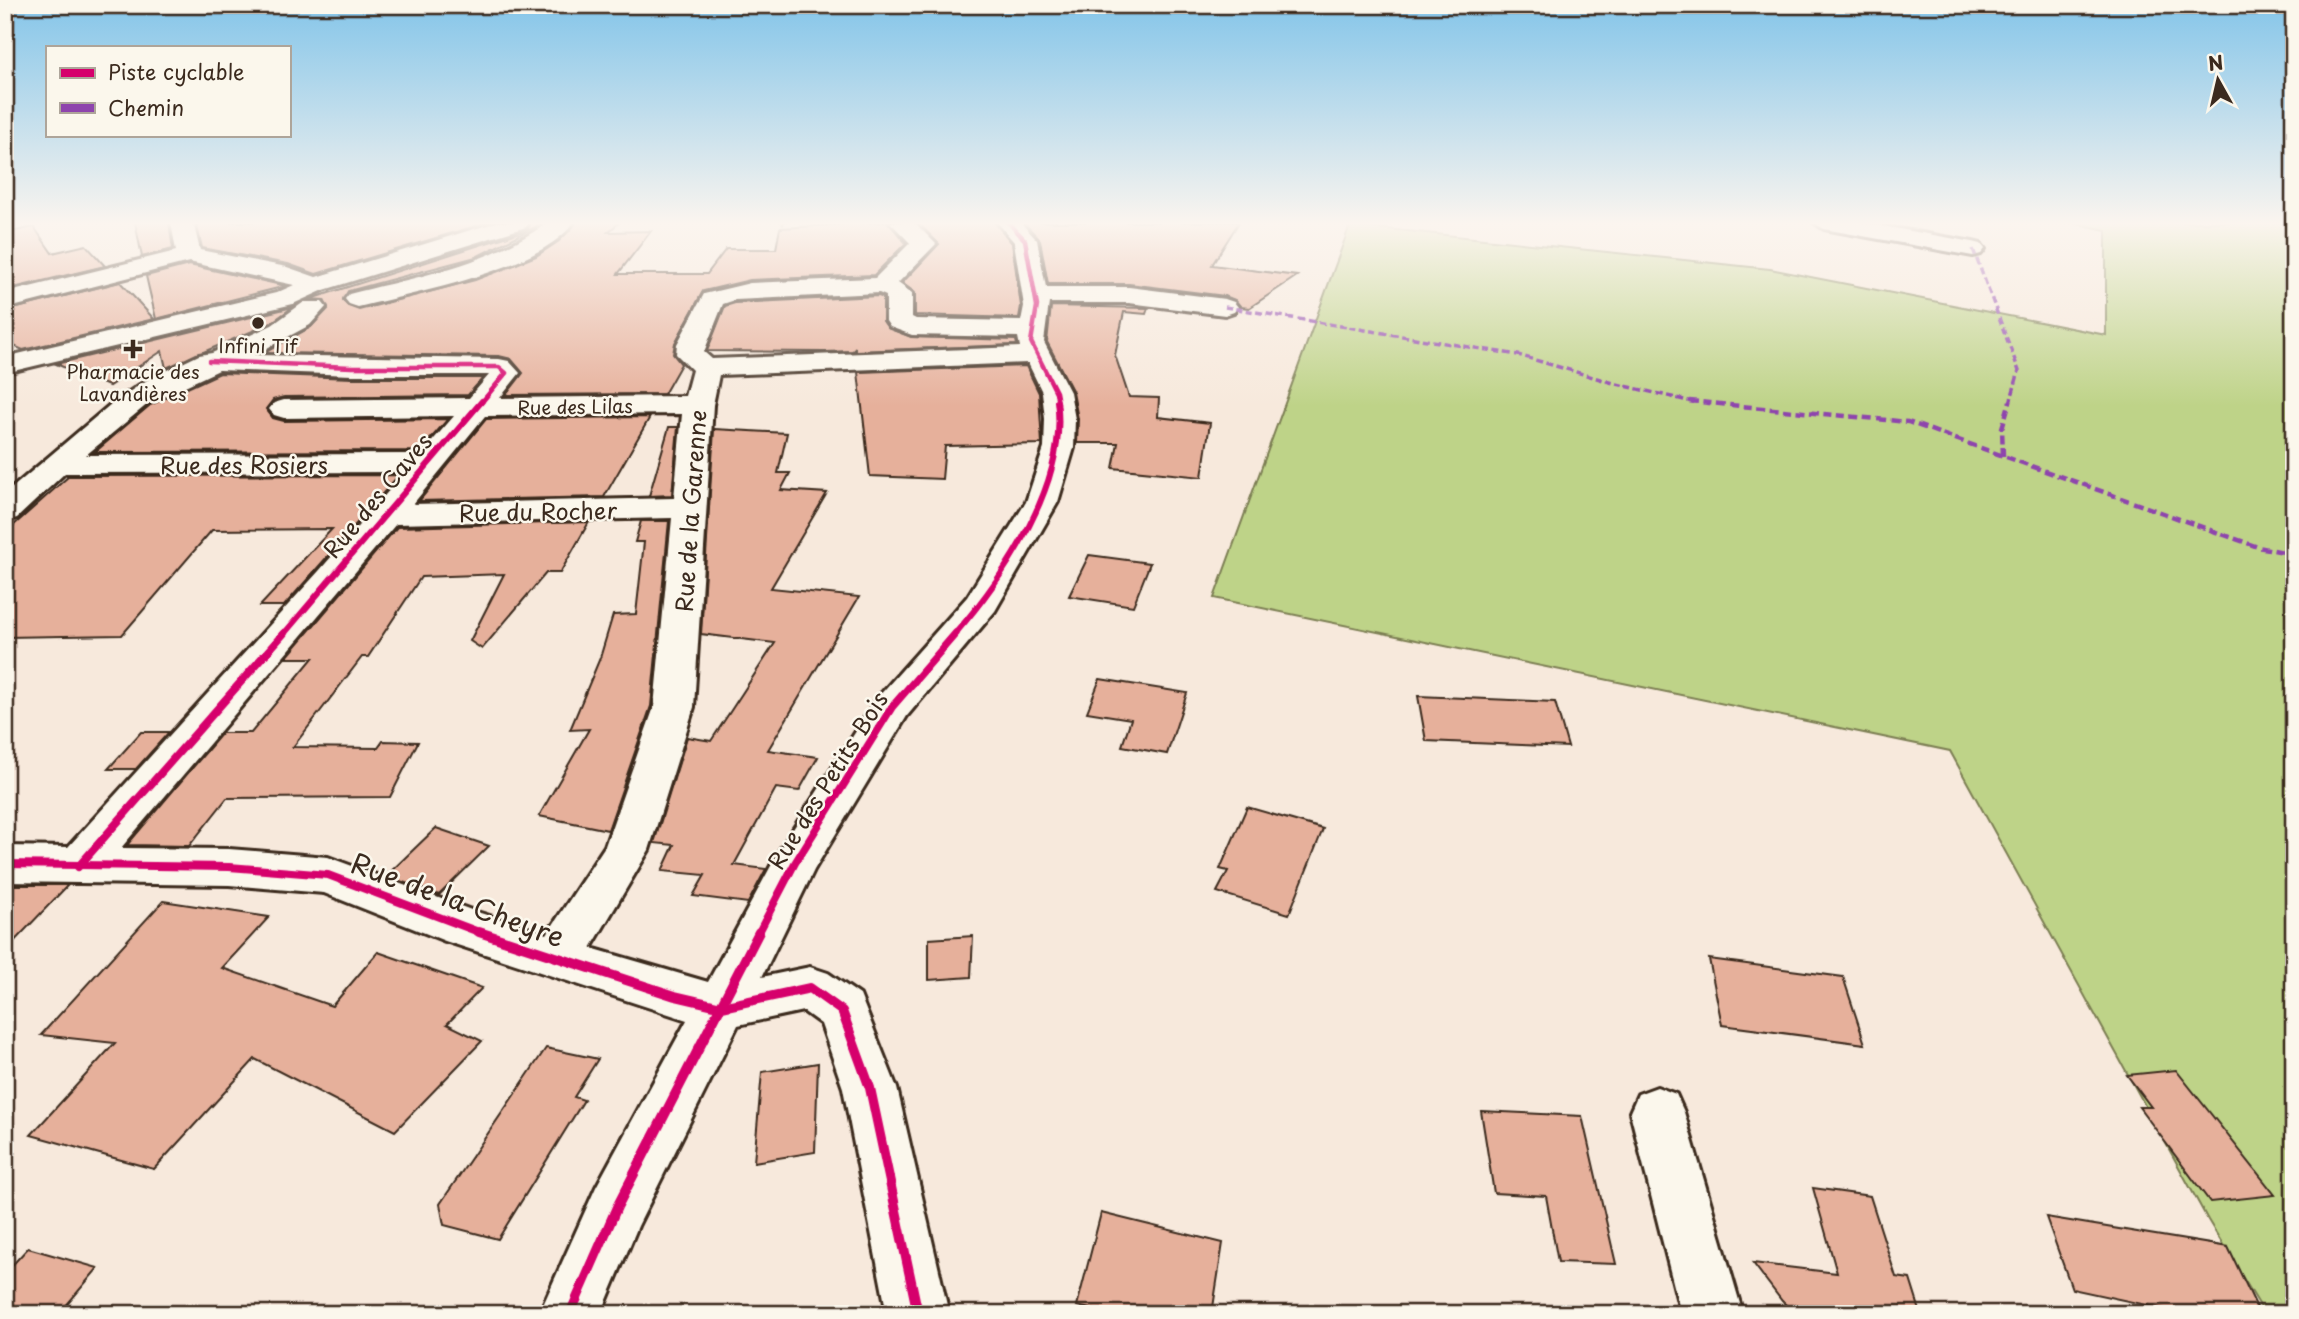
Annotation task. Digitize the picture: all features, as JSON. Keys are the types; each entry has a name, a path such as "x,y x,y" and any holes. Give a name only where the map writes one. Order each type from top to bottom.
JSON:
{"street":[{"path":"5,301 75,284"},
{"path":"303,284 314,296"},
{"path":"5,365 285,299 289,306 346,284"},
{"path":"314,296 412,284"},
{"path":"1033,284 1037,306 1034,341"},
{"path":"883,285 899,293 899,321 912,327 1034,341 970,361 778,361 706,368 690,354 713,299 722,294 883,285"},
{"path":"1035,295 1129,295 1225,307"},
{"path":"5,511 139,398 209,361 297,323 314,296"},
{"name":"Rue des Petits Bois","path":"569,1314 617,1207 795,863 892,707 982,603 1042,502 1059,448 1060,419 1056,392 1034,341"},
{"name":"Rue des Caves","path":"78,867 332,579 506,373 505,369 209,361"},
{"name":"Rue de la Garenne","path":"559,958 626,850 674,707 698,404 706,368"},
{"name":"Rue des Lilas","path":"284,409 698,404"},
{"name":"Rue des Rosiers","path":"60,464 428,463"},
{"name":"Rue du Rocher","path":"386,514 691,508"},
{"name":"Rue de la Cheyre","path":"5,864 229,867 328,875 462,927 675,996 722,1007"},
{"path":"722,1007 810,988 842,1011 870,1088 918,1314"},
{"path":"1657,1112 1712,1314"}],"green space":[{"path":"1329,284 1844,284 2106,335 2106,284 2294,284 2294,1314 2265,1314 2208,1220 1950,751 1214,598"}],"building":[{"path":"5,284 32,284 5,290"},
{"path":"121,284 154,319 23,350 5,342 5,311"},
{"path":"148,284 275,284 286,286 156,319"},
{"path":"359,284 376,284 348,291 343,301 359,310 461,284 735,284 703,291 675,343 673,354 681,364 664,394 506,395 523,373 511,359 499,356 264,353 311,327 328,309 324,300 310,299"},
{"path":"903,284 1018,284 1021,306 1019,318 915,315 915,293"},
{"path":"1048,284 1286,284 1249,308 1241,307 1235,300 1225,296 1129,284"},
{"path":"879,296 883,298 883,321 888,328 911,337 1016,340 1017,345 855,351 855,347 853,351 824,352 707,351 725,306 735,303"},
{"path":"1051,306 1148,308 1146,314 1124,312 1115,355 1129,397 1159,398 1158,417 1210,423 1202,477 1113,468 1118,443 1077,443 1078,419 1073,392 1047,342"},
{"path":"293,307 271,323 166,368 162,351 109,386 56,364"},
{"path":"1026,366 1039,393 1042,444 945,446 942,479 870,476 858,372"},
{"path":"220,373 352,378 483,378 468,395 284,397 273,400 266,409 273,418 284,421 448,419 420,451 95,452 150,405"},
{"path":"650,417 604,497 419,501 486,419"},
{"path":"669,427 678,427 672,495 649,496"},
{"path":"714,429 787,433 778,473 790,473 781,490 827,493 771,588 859,597 768,750 818,757 799,791 776,788 734,865 766,869 748,903 693,896 705,875 662,871 674,845 654,843 687,737 711,741 775,643 701,634"},
{"path":"399,475 284,606 260,606 332,529 212,530 122,635 5,637 5,533 69,476"},
{"path":"641,521 669,521 651,706 608,830 539,816 589,729 570,730 600,658 613,615 636,614 644,542 635,542"},
{"path":"589,522 560,573 546,573 482,649 470,641 504,574 421,577 368,657 362,657 293,747 378,748 383,741 418,742 390,797 227,798 189,846 127,845 222,733 251,733 313,658 286,658 397,527"},
{"path":"1089,555 1150,563 1133,606 1069,596"},
{"path":"1100,679 1187,693 1167,754 1122,746 1131,719 1087,712"},
{"path":"1418,696 1555,702 1568,747 1426,741"},
{"path":"141,732 169,732 136,769 108,769"},
{"path":"1247,807 1323,829 1289,914 1217,892 1228,871 1220,869"},
{"path":"436,828 489,846 439,895 386,876"},
{"path":"5,885 68,885 5,951"},
{"path":"163,901 269,917 222,968 332,1006 378,952 482,988 447,1024 482,1041 395,1131 255,1059 154,1169 31,1135 115,1043 41,1035"},
{"path":"973,936 971,977 929,980 929,939"},
{"path":"1709,959 1843,977 1865,1044 1722,1025"},
{"path":"546,1048 598,1059 574,1097 584,1100 498,1239 444,1225 440,1204"},
{"path":"818,1063 815,1152 754,1162 762,1072"},
{"path":"2176,1070 2275,1195 2210,1202 2139,1107 2151,1107 2127,1075"},
{"path":"1481,1111 1582,1116 1616,1264 1558,1262 1546,1196 1494,1193"},
{"path":"1813,1188 1870,1196 1896,1277 1910,1279 1921,1314 1795,1314 1782,1301 1753,1263 1837,1273"},
{"path":"1101,1213 1223,1243 1212,1314 1113,1314 1077,1306"},
{"path":"2046,1217 2228,1247 2260,1314 2188,1314 2072,1289"},
{"path":"28,1248 98,1268 59,1314 5,1314 5,1273"}],"marked path":[{"path":"1986,284 2019,371 2002,428 2003,456"},
{"path":"1225,307 1518,355 1617,384 1707,405 1908,422 2258,547 2294,554"}],"cycle path":[{"path":"570,1314 617,1207 795,863 892,707 982,603 1042,502 1059,448 1060,419 1056,392 1031,342 1037,306 1033,284"},
{"path":"78,867 332,579 506,373 499,367 352,367 209,361"},
{"path":"5,864 229,867 328,875 462,927 675,996 722,1007 810,988 842,1011 870,1088 918,1314"}],"place":[{"name":"Infini Tif","path":"258,323"},
{"name":"Pharmacie des Lavandières","path":"133,349"}]}
